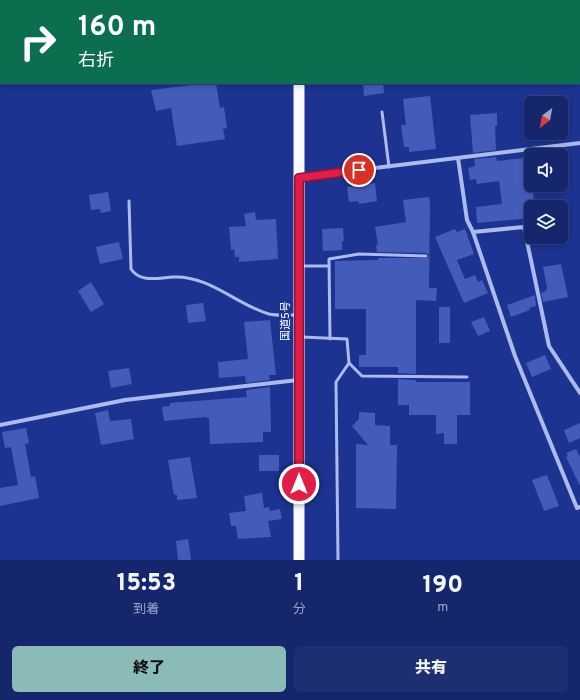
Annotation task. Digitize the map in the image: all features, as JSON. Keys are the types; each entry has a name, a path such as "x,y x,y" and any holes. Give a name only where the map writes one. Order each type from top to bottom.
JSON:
{"highway":[{"name":"国道5号","path":"299,84 299,560"}],"street":[{"path":"299,178 580,143"},
{"path":"458,158 467,220 473,232 515,356 576,508 580,507"},
{"path":"473,232 524,227 549,346 580,393"},
{"path":"0,425 125,400 298,380"}],"lane":[{"path":"382,112 389,167"},
{"path":"128,201 132,269 136,276 142,279 179,277 192,280 226,292 271,314 299,315"},
{"path":"330,339 329,258 359,254 426,256"},
{"path":"299,266 328,266"},
{"path":"299,337 347,340 349,363 336,382 338,560"},
{"path":"349,363 362,376 467,377"}],"building":[{"path":"200,84 216,84 220,108 224,107 227,128 223,129 225,139 177,146 171,108 156,111 151,90"},
{"path":"363,84 383,84 384,93 364,96"},
{"path":"430,96 436,149 409,152 409,147 404,147 401,125 406,125 403,99"},
{"path":"497,113 497,126 495,126 496,150 473,153 470,115"},
{"path":"496,157 497,161 523,158 524,192 533,192 534,200 524,200 524,219 477,223 476,207 502,204 499,181 477,184 476,179 470,180 468,168 475,166 474,159"},
{"path":"375,183 377,201 359,204 358,201 349,202 347,187"},
{"path":"108,192 111,211 101,213 100,209 91,210 89,195"},
{"path":"429,197 430,204 429,288 437,288 436,301 416,300 416,374 398,373 398,367 359,367 359,355 366,355 366,309 335,309 335,261 378,260 378,258 428,258 429,255 426,253 377,252 376,245 378,245 375,227 406,222 403,200"},
{"path":"255,212 256,220 276,219 278,259 239,262 239,257 235,257 234,249 231,250 229,227 246,226 244,214"},
{"path":"343,228 344,241 342,241 342,250 323,251 322,229"},
{"path":"455,229 457,232 465,229 474,254 457,260 465,279 475,275 478,282 482,280 488,293 464,303 435,237"},
{"path":"119,242 123,259 100,264 96,247"},
{"path":"561,264 568,297 543,302 541,293 546,291 547,288 543,267"},
{"path":"91,282 104,304 91,312 78,291"},
{"path":"535,295 536,306 529,308 530,310 511,317 507,305"},
{"path":"203,303 206,321 188,323 186,305"},
{"path":"439,307 450,307 450,343 439,343"},
{"path":"484,317 490,331 478,336 471,322"},
{"path":"270,320 276,375 269,375 270,380 246,383 245,376 219,378 218,362 248,359 244,322"},
{"path":"545,355 551,369 532,377 526,363"},
{"path":"129,368 132,384 111,388 108,371"},
{"path":"398,379 416,380 416,382 470,382 470,415 457,415 457,444 444,444 444,433 436,434 436,415 409,415 409,405 398,405"},
{"path":"270,387 271,432 263,432 263,442 210,444 209,418 164,421 162,407 170,406 170,403 247,397 246,390"},
{"path":"108,410 110,421 131,419 134,439 101,445 95,413"},
{"path":"359,412 375,413 375,425 390,426 390,445 397,445 396,509 356,508 356,444 368,445 352,426 359,419"},
{"path":"580,423 580,438 569,443 564,430"},
{"path":"26,428 29,443 25,444 31,477 35,476 39,498 0,506 0,488 18,485 11,447 5,448 2,432"},
{"path":"576,449 580,457 580,486 566,457 568,456 566,453"},
{"path":"259,455 279,455 279,471 259,471"},
{"path":"190,457 197,498 177,500 177,495 174,495 168,460"},
{"path":"547,475 559,506 544,511 532,480"},
{"path":"262,493 264,508 269,507 270,511 280,509 282,519 268,521 271,537 238,539 236,526 231,526 229,513 246,511 244,496"},
{"path":"188,539 191,560 178,560 176,541"}],"route":[{"path":"299,484 299,178 359,170"}]}
